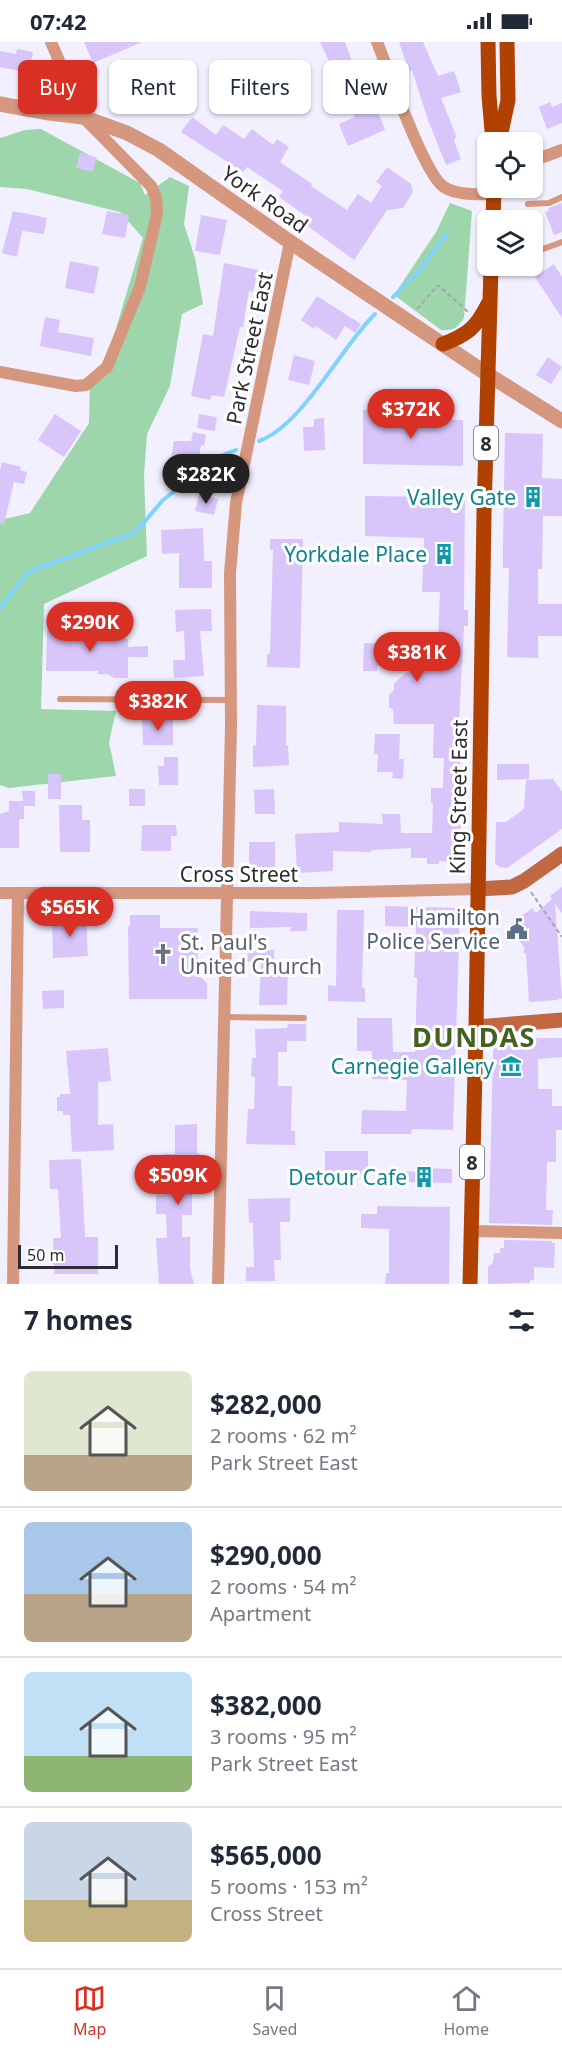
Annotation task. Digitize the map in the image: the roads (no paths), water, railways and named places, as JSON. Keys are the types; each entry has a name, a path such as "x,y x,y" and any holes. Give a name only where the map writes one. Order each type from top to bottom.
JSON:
{"main road":[{"path":"488,42 489,96 493,132"},
{"path":"501,132 508,100 507,42"},
{"name":"8","path":"487,374 491,276"},
{"path":"442,344 464,336 478,322 490,299"},
{"name":"King Street East","path":"476,1027 487,374"},
{"path":"478,889 512,887 562,854"},
{"path":"476,1027 562,1020"},
{"name":"8","path":"470,1284 476,1027"}],"street":[{"path":"0,372 76,386 86,385 107,367 140,287 156,214 156,197 151,186 83,117 51,42"},
{"path":"377,42 431,172 445,188 456,191 477,191"},
{"name":"York Road","path":"0,104 83,117 127,133 159,150 290,242 487,374 562,421"},
{"path":"543,157 562,150"},
{"name":"Park Street East","path":"218,1284 230,700 230,573 236,503 290,242"},
{"name":"Cross Street","path":"0,893 326,893 478,889"},
{"path":"13,1284 18,893"},
{"path":"470,1231 562,1233"}],"lane":[{"path":"528,204 549,203 562,197"},
{"path":"543,249 562,242"},
{"path":"60,699 230,700"},
{"path":"223,1017 304,1018"}],"waterway":[{"path":"393,297 420,270 447,233"},
{"path":"259,441 275,433 306,403 375,314"},
{"path":"0,608 28,572 136,532 162,501 215,458 236,450"}],"place":[{"name":"Valley Gate","path":"533,497"},
{"name":"Yorkdale Place","path":"444,554"},
{"name":"Hamilton Police Service","path":"517,929"},
{"name":"St. Paul's United Church","path":"163,954"},
{"name":"Carnegie Gallery","path":"511,1066"},
{"name":"Detour Cafe","path":"424,1177"}],"district":[{"name":"DUNDAS","path":"474,1036"}]}
